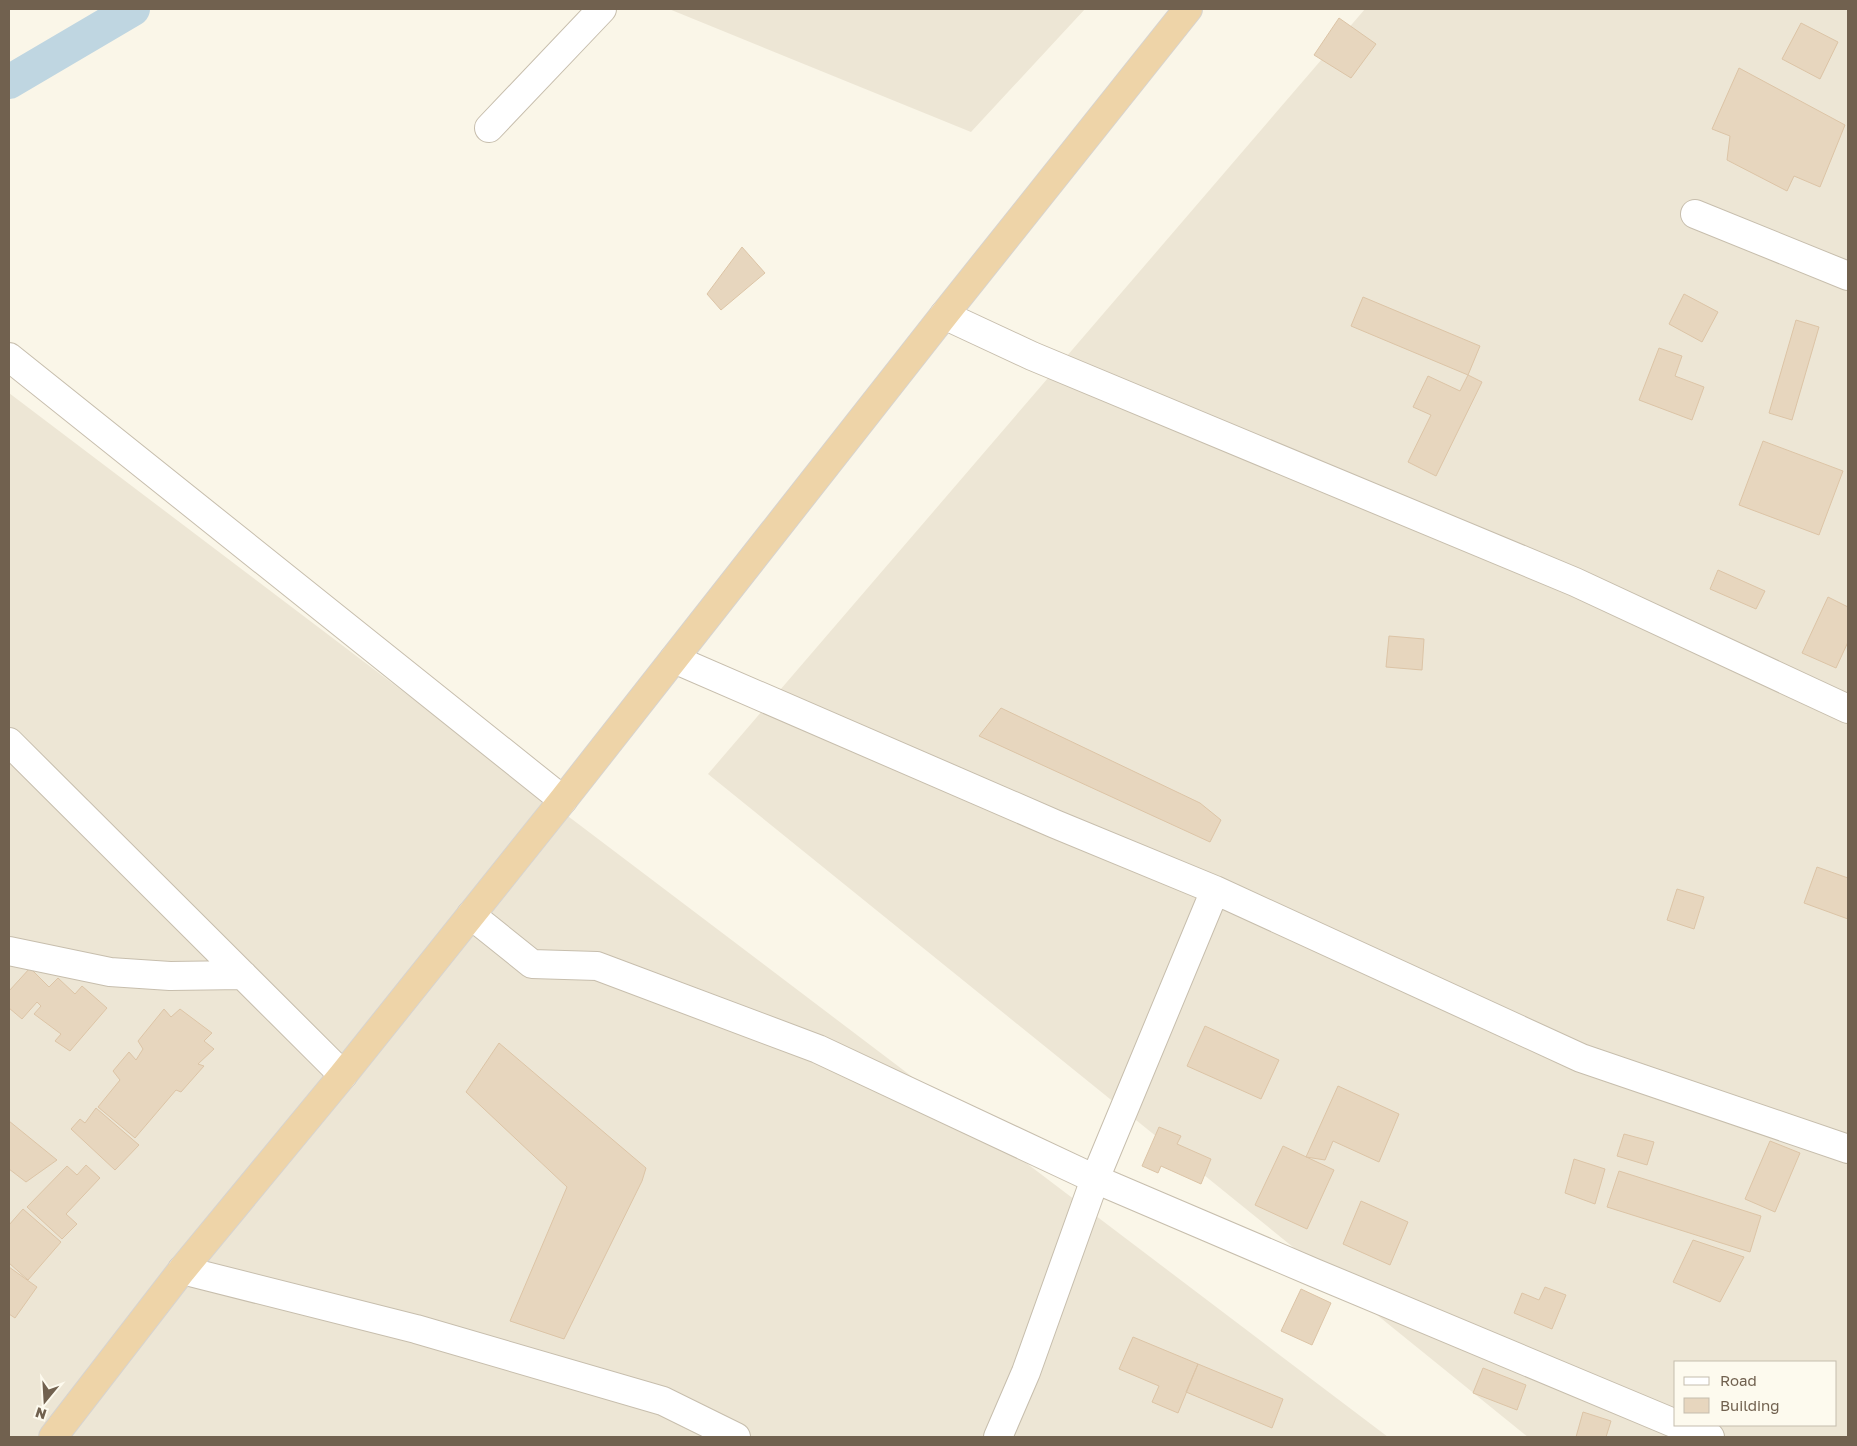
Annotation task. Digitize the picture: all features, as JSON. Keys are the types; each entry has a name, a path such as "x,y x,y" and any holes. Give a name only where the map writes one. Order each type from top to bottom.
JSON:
{"highway":[{"path":"53,1437 182,1270 343,1074 563,800 944,315 1188,9"}],"street":[{"path":"490,128 602,9"},
{"path":"1695,214 1848,276"},
{"path":"944,315 1032,356 1575,582 1848,709"},
{"path":"9,356 563,800"},
{"path":"674,659 1046,820 1215,890 1581,1058 1848,1149"},
{"path":"9,742 343,1074"},
{"path":"998,1437 1026,1372 1095,1179 1215,890"},
{"path":"471,915 532,964 597,966 818,1048 1095,1179 1314,1274 1674,1423"},
{"path":"9,951 110,972 170,976 243,975"},
{"path":"182,1270 416,1330 663,1401 736,1437"},
{"path":"1682,1426 1710,1437"}],"shaded area":[{"path":"669,9 1085,9 971,132"},
{"path":"1365,9 1848,9 1848,1437 1528,1437 708,774"},
{"path":"9,393 1388,1437 9,1437"}],"building":[{"path":"1339,18 1376,44 1351,78 1314,55"},
{"path":"1801,23 1838,42 1820,79 1782,59"},
{"path":"1739,68 1845,125 1820,187 1794,176 1787,191 1727,160 1730,136 1712,129"},
{"path":"742,247 765,273 721,310 707,294"},
{"path":"1684,294 1718,312 1702,342 1669,324"},
{"path":"1363,297 1480,346 1468,375 1351,326"},
{"path":"1796,320 1819,327 1792,420 1769,413"},
{"path":"1659,348 1682,356 1675,376 1704,387 1692,420 1639,400"},
{"path":"1468,375 1482,382 1436,476 1408,462 1431,415 1413,407 1428,376 1460,391"},
{"path":"1763,441 1843,471 1819,535 1739,505"},
{"path":"1718,570 1765,591 1756,609 1710,589"},
{"path":"1828,597 1848,607 1848,642 1836,668 1802,653"},
{"path":"1389,636 1424,639 1422,670 1386,667"},
{"path":"1001,708 1200,803 1221,820 1210,842 979,736"},
{"path":"1817,867 1848,878 1848,919 1804,903"},
{"path":"1677,889 1704,897 1694,929 1667,920"},
{"path":"30,968 49,987 58,978 75,994 82,986 107,1008 70,1051 55,1041 61,1034 34,1014 41,1006 37,1002 22,1019 9,1008 9,991"},
{"path":"164,1009 171,1017 180,1009 212,1033 204,1041 214,1049 198,1064 204,1066 181,1092 176,1090 135,1138 98,1107 120,1080 113,1071 129,1052 136,1060 143,1049 138,1041"},
{"path":"1205,1026 1279,1060 1261,1099 1187,1066"},
{"path":"499,1043 646,1168 642,1181 564,1339 510,1321 567,1187 466,1092"},
{"path":"1338,1086 1399,1114 1379,1162 1333,1141 1325,1160 1306,1157"},
{"path":"96,1108 139,1145 115,1170 71,1129 80,1119 85,1123"},
{"path":"9,1121 57,1160 26,1182 9,1169"},
{"path":"1159,1127 1181,1136 1177,1144 1211,1159 1201,1184 1161,1166 1158,1173 1142,1166"},
{"path":"1624,1134 1654,1142 1647,1165 1617,1156"},
{"path":"1770,1141 1800,1153 1775,1212 1745,1199"},
{"path":"1283,1146 1334,1170 1307,1229 1255,1205"},
{"path":"1574,1159 1605,1169 1595,1204 1565,1193"},
{"path":"86,1165 100,1178 66,1214 77,1224 62,1239 27,1207 67,1166 77,1175"},
{"path":"1619,1171 1761,1216 1750,1252 1607,1207"},
{"path":"1361,1201 1408,1222 1390,1265 1343,1244"},
{"path":"23,1209 61,1242 28,1280 9,1263 9,1225"},
{"path":"1693,1240 1744,1257 1720,1302 1673,1282"},
{"path":"9,1267 37,1287 15,1318 9,1314"},
{"path":"1545,1287 1566,1295 1552,1329 1514,1313 1522,1293 1539,1300"},
{"path":"1301,1289 1331,1303 1312,1345 1281,1331"},
{"path":"1133,1337 1198,1364 1178,1413 1152,1402 1159,1386 1119,1369"},
{"path":"1198,1364 1283,1399 1272,1428 1186,1392"},
{"path":"1483,1368 1526,1385 1517,1410 1473,1393"},
{"path":"1583,1412 1611,1421 1606,1437 1576,1437"}],"waterway":[{"path":"9,82 133,9"}]}
